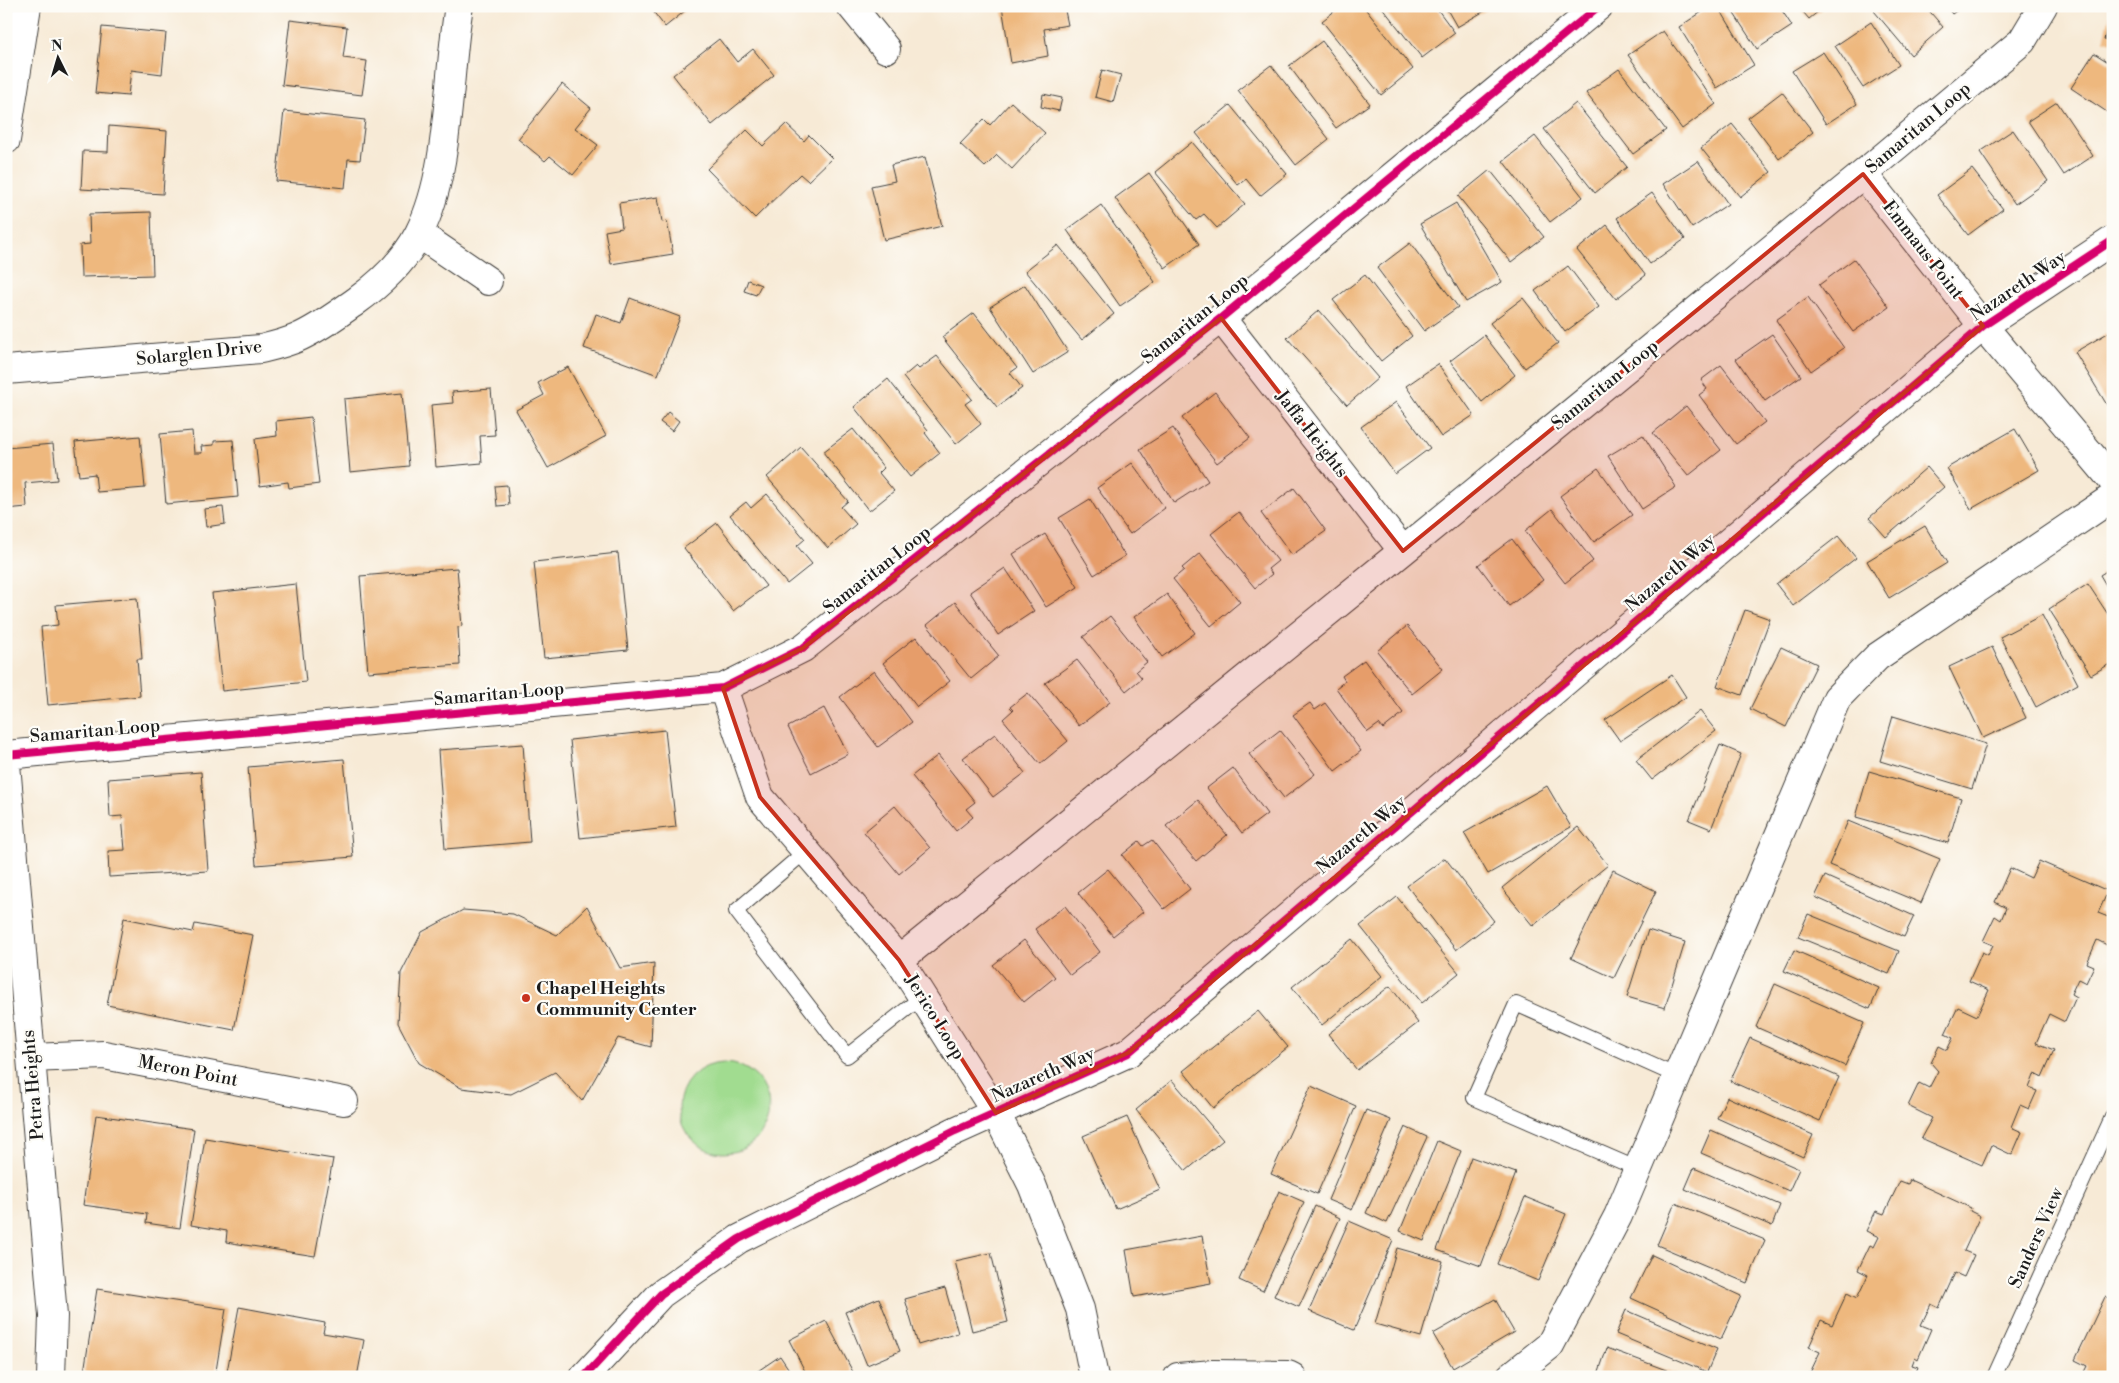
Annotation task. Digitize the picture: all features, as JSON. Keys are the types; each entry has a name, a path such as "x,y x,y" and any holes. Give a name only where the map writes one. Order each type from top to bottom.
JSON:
{"street":[{"path":"6,140 27,6"},
{"name":"Solarglen Drive","path":"6,370 220,354 261,349 296,338 327,322 376,287 402,258 419,234 429,208 438,175 446,124 459,6"},
{"path":"851,6 886,49"},
{"name":"Samaritan Loop","path":"6,755 723,688 803,648 1221,318 1599,6"},
{"name":"Samaritan Loop","path":"899,960 1864,174 2022,41 2043,6"},
{"name":"Emmaus Point","path":"1864,174 1983,326 2113,481"},
{"path":"419,234 488,281"},
{"name":"Nazareth Way","path":"584,1377 661,1294 739,1239 996,1113 1128,1053 1983,326 2113,240"},
{"name":"Jaffa Heights","path":"1221,318 1403,551"},
{"path":"1510,1377 1550,1345 1618,1216 1837,698 1877,657 2113,497"},
{"name":"Jerico Loop","path":"723,688 760,797 899,960 996,1113 1032,1185 1080,1309 1094,1377"},
{"name":"Petra Heights","path":"6,764 53,1316 52,1377"},
{"name":"Meron Point","path":"31,1058 104,1055 344,1101"},
{"path":"1178,1377 1213,1374 1292,1377"}],"lane":[{"path":"806,851 736,911 847,1056 922,997"},
{"path":"1638,1169 1474,1098 1516,1004 1677,1076"},
{"name":"Sanders View","path":"1994,1377 2113,1115"}],"highlighted area":[{"path":"1863,174 1983,326 1128,1053 996,1113 899,960 760,797 723,688 803,648 1221,318 1403,551"}],"green space":[{"path":"724,1063 741,1066 756,1076 766,1091 769,1108 766,1125 756,1140 741,1150 724,1153 707,1150 692,1140 682,1125 679,1108 682,1091 692,1076 707,1066"}],"building":[{"path":"130,6 142,6 142,9"},
{"path":"649,6 691,6 665,27"},
{"path":"1002,6 1064,6 1068,25 1044,29 1048,56 1011,63"},
{"path":"1341,6 1363,6 1413,69 1381,95 1322,21"},
{"path":"1381,6 1435,6 1455,33 1422,58"},
{"path":"1445,6 1493,6 1457,27"},
{"path":"1711,6 1718,6 1754,65 1717,88 1679,27"},
{"path":"1729,6 1779,6 1792,26 1757,49"},
{"path":"1798,6 1825,6 1809,19"},
{"path":"1879,6 1925,6 1943,27 1911,55 1874,11"},
{"path":"1946,6 1963,6 1952,14"},
{"path":"2113,7 2113,42 2104,40"},
{"path":"290,20 347,27 343,58 367,61 362,95 282,85"},
{"path":"1871,22 1899,65 1863,88 1835,46"},
{"path":"102,27 166,33 162,74 131,70 128,96 95,93"},
{"path":"1663,31 1716,104 1682,129 1628,55"},
{"path":"719,39 737,62 753,49 774,75 712,125 673,75"},
{"path":"1322,41 1370,104 1336,128 1289,66"},
{"path":"1823,52 1857,104 1826,124 1792,71"},
{"path":"2094,53 2113,65 2113,116 2071,88"},
{"path":"1271,65 1329,139 1296,165 1238,90"},
{"path":"1619,69 1666,130 1633,154 1586,93"},
{"path":"1102,70 1121,75 1113,102 1095,97"},
{"path":"562,84 591,108 575,128 598,145 573,175 550,156 545,161 518,139"},
{"path":"1782,92 1813,132 1779,159 1748,118"},
{"path":"1043,94 1062,98 1059,111 1041,107"},
{"path":"1011,102 1045,133 1012,169 997,155 985,167 960,144 984,119 990,125"},
{"path":"2057,102 2093,156 2064,175 2028,121"},
{"path":"1576,103 1627,167 1595,193 1544,129"},
{"path":"1230,105 1287,174 1260,196 1246,179 1238,185 1196,133"},
{"path":"284,111 365,120 360,160 348,159 345,188 276,181"},
{"path":"786,124 804,141 809,135 832,158 808,181 800,174 755,218 707,169 747,130 763,146"},
{"path":"1732,124 1771,172 1740,197 1701,148"},
{"path":"109,126 167,131 163,194 81,189 83,151 108,152"},
{"path":"2013,130 2048,181 2015,204 1980,152"},
{"path":"1535,136 1583,197 1550,222 1503,161"},
{"path":"1192,142 1245,204 1217,228 1204,214 1196,220 1155,172"},
{"path":"925,157 942,226 884,240 871,186 895,181 891,165"},
{"path":"1698,161 1728,204 1692,228 1663,184"},
{"path":"1972,169 2003,209 1968,235 1937,195"},
{"path":"1490,170 1544,237 1511,262 1458,196"},
{"path":"1149,173 1199,244 1165,268 1115,198"},
{"path":"1652,193 1685,239 1650,264 1617,218"},
{"path":"658,197 662,222 667,221 673,254 611,264 605,231 622,228 619,203"},
{"path":"1456,203 1502,282 1466,302 1420,224"},
{"path":"1101,205 1155,282 1120,306 1067,230"},
{"path":"151,212 153,275 81,277 80,245 90,244 89,214"},
{"path":"1607,225 1646,275 1616,299 1577,250"},
{"path":"1410,243 1458,307 1424,331 1377,268"},
{"path":"1058,245 1114,314 1082,340 1025,271"},
{"path":"1854,259 1889,307 1853,332 1819,285"},
{"path":"1568,266 1599,307 1565,332 1535,291"},
{"path":"1365,275 1412,336 1381,361 1333,300"},
{"path":"748,280 761,285 756,295 744,291"},
{"path":"1025,285 1068,352 1033,374 990,307"},
{"path":"1808,297 1844,348 1811,371 1776,320"},
{"path":"630,298 680,317 658,375 584,348 596,314 621,323"},
{"path":"1523,298 1558,343 1525,368 1490,323"},
{"path":"1319,310 1378,378 1347,405 1287,338"},
{"path":"974,313 1017,368 1010,373 1022,388 997,407 942,337"},
{"path":"2113,330 2113,415 2075,352"},
{"path":"1772,334 1801,376 1765,401 1736,359"},
{"path":"1484,335 1515,375 1482,402 1450,361"},
{"path":"937,356 972,399 965,404 981,424 956,444 903,377 916,366 919,369"},
{"path":"1438,364 1474,415 1441,437 1406,386"},
{"path":"1721,365 1765,422 1736,444 1699,395 1707,389 1701,380"},
{"path":"568,367 606,436 548,468 516,410 544,395 538,383"},
{"path":"888,379 928,430 925,433 940,453 910,477 854,407"},
{"path":"491,389 495,435 480,436 482,463 436,467 431,405 453,403 452,392"},
{"path":"1215,392 1250,438 1217,463 1182,418"},
{"path":"402,393 409,466 350,472 344,399"},
{"path":"1396,402 1430,448 1395,474 1361,427"},
{"path":"1686,406 1721,450 1688,476 1653,433"},
{"path":"668,412 679,421 672,431 660,422"},
{"path":"311,417 319,484 289,488 288,482 260,486 255,439 277,436 276,421"},
{"path":"1173,428 1208,481 1174,503 1140,449"},
{"path":"853,429 884,468 879,473 894,491 869,511 823,452"},
{"path":"2015,429 2039,470 1971,509 1947,468"},
{"path":"192,431 194,453 202,453 201,446 214,445 214,441 233,440 238,497 166,504 160,434"},
{"path":"1643,435 1676,487 1642,509 1608,456"},
{"path":"140,436 145,488 97,492 95,474 79,476 75,442"},
{"path":"53,444 57,480 25,483 27,507 6,509 6,448"},
{"path":"801,447 848,501 841,507 856,524 828,548 767,477"},
{"path":"1132,463 1165,508 1130,534 1097,488"},
{"path":"1927,467 1944,487 1886,537 1869,518"},
{"path":"1598,468 1632,515 1594,542 1560,496"},
{"path":"507,485 509,505 497,506 495,486"},
{"path":"1294,488 1326,531 1292,555 1261,513"},
{"path":"767,494 805,539 797,546 812,564 787,584 730,515 746,502 751,508"},
{"path":"1090,499 1125,556 1094,575 1059,518"},
{"path":"223,507 225,524 206,527 204,509"},
{"path":"1552,509 1593,561 1565,583 1525,531"},
{"path":"1239,512 1278,561 1268,569 1272,574 1255,588 1211,534"},
{"path":"717,523 766,586 733,611 684,548"},
{"path":"1925,526 1947,563 1889,598 1867,561"},
{"path":"1045,534 1078,587 1046,607 1013,554"},
{"path":"1838,536 1856,558 1793,606 1776,584"},
{"path":"1512,539 1543,580 1509,606 1478,565"},
{"path":"618,553 628,650 544,658 534,562"},
{"path":"1200,553 1240,602 1211,626 1173,579 1184,570 1182,568"},
{"path":"2113,567 2113,597 2100,575"},
{"path":"457,568 462,626 458,627 460,665 368,672 360,576"},
{"path":"1005,568 1034,611 998,635 970,592"},
{"path":"296,584 306,682 222,691 212,593"},
{"path":"2088,584 2113,622 2113,662 2091,675 2049,609"},
{"path":"1167,594 1195,633 1162,657 1134,617"},
{"path":"137,598 142,659 137,659 140,696 48,705 41,627 58,625 56,605"},
{"path":"955,602 999,656 971,679 927,625"},
{"path":"1745,610 1770,619 1742,695 1717,686"},
{"path":"2042,615 2078,684 2036,707 2000,637"},
{"path":"1110,616 1147,662 1136,671 1142,678 1126,691 1083,637"},
{"path":"1407,626 1443,669 1412,694 1377,651"},
{"path":"916,637 950,681 917,707 883,663"},
{"path":"1781,647 1817,664 1786,727 1750,709"},
{"path":"1992,647 2026,718 1983,738 1949,667"},
{"path":"1077,660 1110,702 1079,726 1045,683"},
{"path":"1364,660 1403,713 1383,729 1379,724 1368,732 1336,688 1345,681 1342,676"},
{"path":"874,671 912,722 878,747 840,697"},
{"path":"1672,675 1686,697 1620,741 1605,720"},
{"path":"1028,693 1068,741 1040,764 1003,719 1013,710 1010,707"},
{"path":"1310,703 1315,710 1325,703 1361,751 1335,771 1293,715"},
{"path":"824,708 848,754 811,773 788,727"},
{"path":"1700,711 1716,731 1652,780 1636,760"},
{"path":"1893,716 1986,744 1972,789 1880,761"},
{"path":"665,730 676,827 580,838 570,740"},
{"path":"1280,730 1315,774 1284,798 1249,754"},
{"path":"995,734 1025,773 993,797 963,758"},
{"path":"523,744 530,842 445,849 438,750"},
{"path":"1720,745 1741,754 1711,829 1689,820"},
{"path":"938,755 975,802 966,809 973,817 956,831 912,776"},
{"path":"344,759 353,857 256,865 248,767"},
{"path":"1233,768 1267,814 1242,833 1207,788"},
{"path":"1869,771 1961,798 1948,843 1856,817"},
{"path":"201,772 208,871 109,877 108,851 125,850 122,816 110,817 108,779"},
{"path":"1547,786 1571,827 1488,874 1464,833"},
{"path":"1198,800 1227,835 1196,861 1166,826"},
{"path":"895,806 930,848 899,874 864,832"},
{"path":"1848,821 1940,859 1921,903 1829,865"},
{"path":"1578,827 1608,865 1533,926 1502,888"},
{"path":"1152,840 1190,889 1164,909 1122,855 1139,841 1143,846"},
{"path":"1445,858 1494,921 1456,950 1407,886"},
{"path":"2039,861 2108,891 2098,913 2113,919 2113,937 2109,946 2097,940 2087,963 2094,966 2086,983 2078,979 2071,994 2076,997 2065,1022 2049,1014 2036,1043 2054,1050 2042,1077 2035,1073 2029,1088 2037,1091 2029,1109 2020,1105 2011,1127 2022,1132 2012,1155 1991,1145 1982,1165 1921,1138 1932,1118 1908,1106 1919,1083 1929,1088 1938,1071 1931,1063 1939,1046 1947,1050 1953,1038 1945,1034 1958,1007 1977,1016 1989,990 1969,981 1982,952 1988,955 1993,945 1983,941 1995,916 2001,920 2006,908 1995,902 2010,868 2031,878"},
{"path":"1108,869 1143,912 1113,936 1078,893"},
{"path":"1613,870 1656,891 1614,978 1571,958"},
{"path":"1825,876 1914,916 1904,937 1815,897"},
{"path":"1397,897 1459,973 1422,1003 1360,926"},
{"name":"Chapel Heights Community Center","path":"587,906 620,968 654,963 651,1047 618,1038 582,1101 555,1072 511,1094 461,1088 419,1063 398,1023 401,973 422,932 463,910 513,914 557,935"},
{"path":"1065,906 1100,952 1070,975 1035,929"},
{"path":"1808,914 1899,951 1889,974 1798,937"},
{"path":"124,918 193,932 195,924 253,935 234,1030 107,1005"},
{"path":"1648,930 1685,942 1665,1008 1627,997"},
{"path":"1352,939 1382,976 1322,1025 1292,987"},
{"path":"1024,940 1055,977 1024,1002 993,965"},
{"path":"1794,950 1879,988 1870,1009 1784,971"},
{"path":"1775,984 1864,1023 1845,1066 1756,1027"},
{"path":"1390,986 1418,1023 1357,1070 1328,1034"},
{"path":"1258,1011 1288,1047 1213,1108 1183,1071"},
{"path":"1750,1038 1839,1077 1820,1121 1730,1081"},
{"path":"1172,1080 1223,1140 1186,1171 1136,1110"},
{"path":"1311,1086 1356,1106 1317,1194 1271,1174"},
{"path":"1727,1097 1813,1135 1803,1157 1717,1118"},
{"path":"1366,1110 1391,1120 1352,1210 1328,1200"},
{"path":"96,1115 194,1129 180,1228 146,1223 147,1214 83,1205"},
{"path":"1127,1117 1160,1190 1116,1209 1083,1136"},
{"path":"1405,1127 1427,1137 1387,1223 1366,1213"},
{"path":"1711,1130 1799,1169 1789,1191 1701,1153"},
{"path":"205,1138 333,1159 315,1256 226,1242 227,1231 191,1225"},
{"path":"1437,1141 1461,1151 1424,1241 1400,1231"},
{"path":"1471,1157 1516,1173 1481,1266 1437,1250"},
{"path":"1694,1168 1780,1205 1772,1226 1685,1189"},
{"path":"1910,1180 1971,1208 1970,1211 1980,1216 1964,1251 1974,1255 1964,1277 1955,1273 1939,1308 1931,1304 1921,1325 1931,1329 1918,1359 1915,1357 1912,1365 1918,1367 1914,1377 1808,1377 1820,1352 1809,1347 1821,1320 1832,1325 1847,1293 1857,1298 1868,1275 1858,1270 1870,1245 1874,1247 1879,1237 1866,1231 1876,1211 1884,1214 1900,1181 1908,1184"},
{"path":"1279,1191 1304,1202 1263,1291 1239,1280"},
{"path":"1525,1197 1566,1214 1538,1281 1497,1264"},
{"path":"1675,1203 1765,1240 1747,1283 1657,1245"},
{"path":"1315,1206 1340,1218 1299,1307 1274,1296"},
{"path":"1349,1221 1393,1240 1354,1330 1309,1311"},
{"path":"1202,1236 1211,1283 1134,1297 1126,1250"},
{"path":"1397,1248 1443,1261 1421,1337 1375,1324"},
{"path":"991,1253 1008,1322 972,1331 955,1261"},
{"path":"1652,1255 1741,1296 1721,1339 1631,1298"},
{"path":"945,1288 958,1333 918,1345 905,1299"},
{"path":"97,1289 226,1309 215,1377 112,1377 84,1372"},
{"path":"2105,1297 2113,1301 2113,1377 2088,1377 2083,1374 2087,1366 2075,1360"},
{"path":"879,1298 900,1351 867,1365 845,1312"},
{"path":"1495,1299 1514,1332 1453,1368 1433,1334"},
{"path":"239,1307 325,1323 323,1333 364,1340 357,1377 226,1377"},
{"path":"1626,1310 1717,1349 1707,1372 1616,1334"},
{"path":"826,1321 853,1372 844,1377 808,1377 789,1340"},
{"path":"1607,1348 1685,1377 1597,1377"},
{"path":"780,1356 794,1377 749,1377"}],"cycle path":[{"path":"6,755 723,688 803,648 1221,318 1599,6"},
{"path":"584,1377 661,1294 739,1239 955,1131 1128,1053 1983,326 2113,240"}],"place":[{"name":"Chapel Heights Community Center","path":"526,998"}]}
